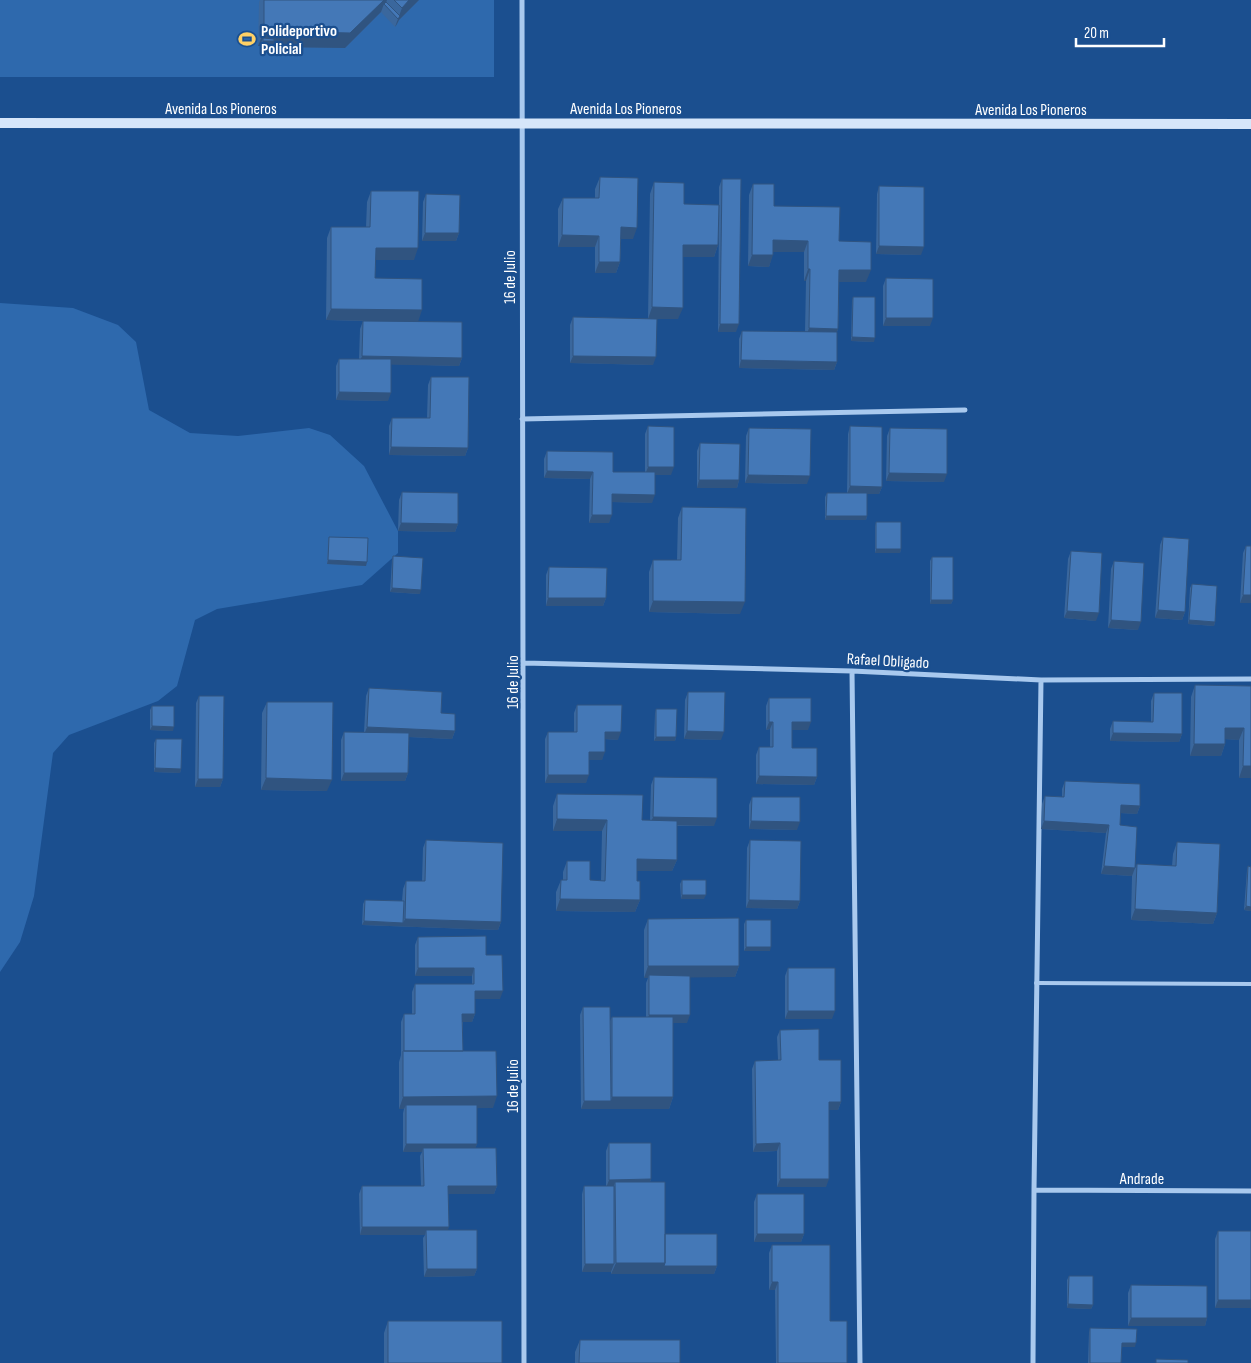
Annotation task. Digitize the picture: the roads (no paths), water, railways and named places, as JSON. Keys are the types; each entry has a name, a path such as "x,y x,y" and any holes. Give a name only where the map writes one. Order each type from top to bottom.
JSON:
{"main road":[{"name":"Avenida Los Pioneros","path":"0,123 1251,124"}],"street":[{"name":"16 de Julio","path":"522,0 524,1363"},
{"path":"522,420 965,410"},
{"name":"Rafael Obligado","path":"524,663 852,671 1041,680 1251,679"},
{"path":"852,671 860,1363"},
{"path":"1033,1363 1041,680"},
{"name":"Andrade","path":"1034,1190 1251,1191"}],"lane":[{"path":"1036,982 1251,984"}],"place":[{"name":"Polideportivo Policial","path":"247,39"}]}
